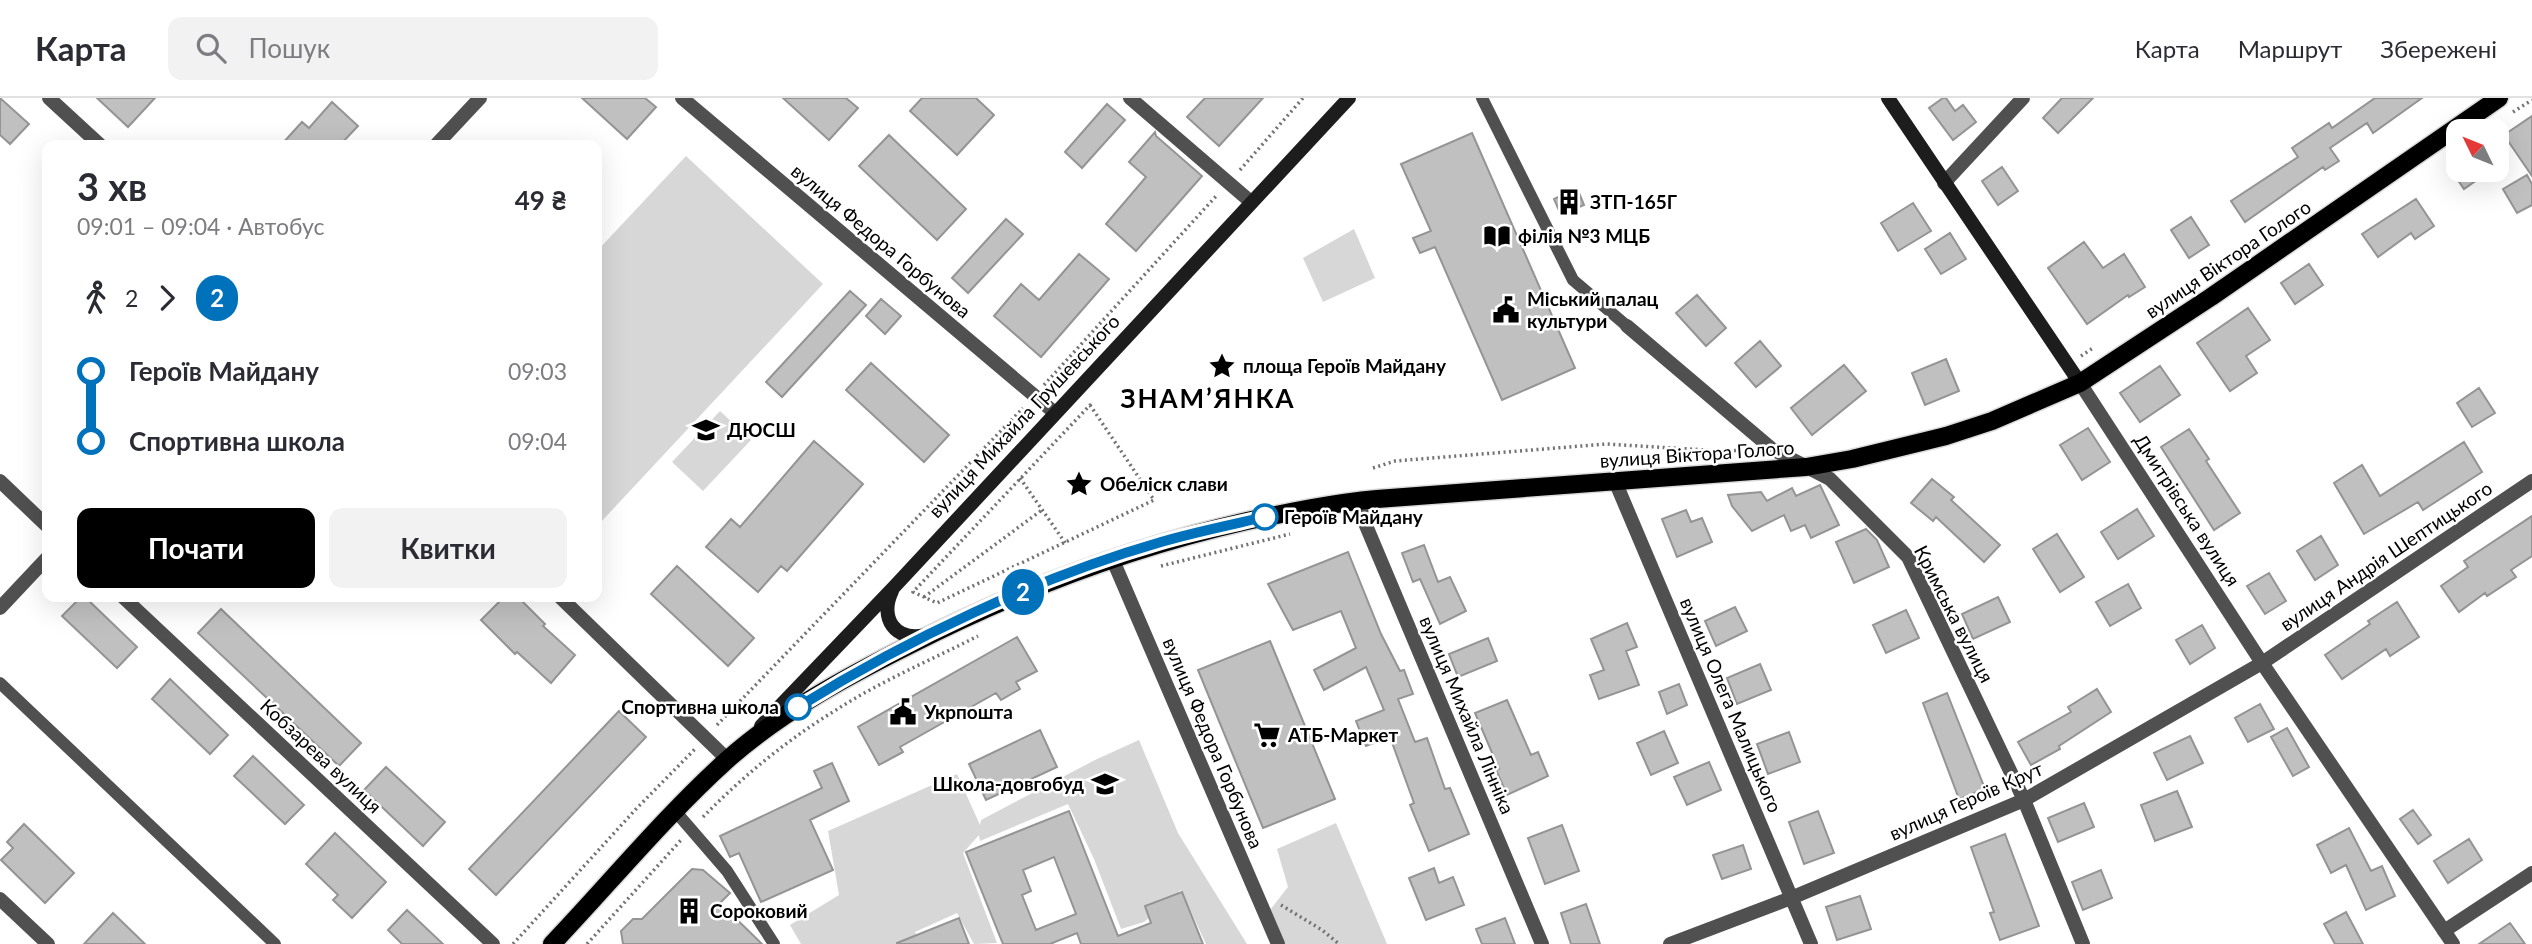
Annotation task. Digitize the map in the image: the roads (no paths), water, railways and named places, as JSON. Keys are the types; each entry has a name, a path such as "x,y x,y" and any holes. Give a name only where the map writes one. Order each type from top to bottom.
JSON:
{"main road":[{"name":"вулиця Михайла Грушевського","path":"552,944 676,811 895,586 1349,98"},
{"name":"Дмитрівська вулиця","path":"1888,98 2081,383"},
{"name":"вулиця Віктора Голого","path":"832,687 934,633 1042,584 1112,558 1208,530 1360,500 1806,467 1852,460 1946,436 1992,421 2081,383 2211,297 2499,98"},
{"path":"895,586 887,603 887,617 893,626 901,633 916,637 934,633"},
{"name":"вулиця Михайла Грушевського","path":"728,760 798,707 832,687"}],"street":[{"path":"49,98 95,140"},
{"path":"441,140 480,98"},
{"name":"вулиця Федора Горбунова","path":"682,98 1055,413"},
{"path":"1944,183 2023,98"},
{"path":"1133,99 1251,202"},
{"name":"Кримська вулиця","path":"1626,326 1772,449 1830,479 1908,557 2024,800 2082,944"},
{"name":"Дмитрівська вулиця","path":"2081,383 2262,663 2453,944"},
{"path":"0,481 42,521"},
{"name":"вулиця Олега Малицького","path":"1615,481 1811,944"},
{"name":"вулиця Андрія Шептицького","path":"2262,663 2532,481"},
{"name":"вулиця Михайла Лінніка","path":"1360,500 1362,516 1542,944"},
{"name":"вулиця Федора Горбунова","path":"1112,558 1278,944"},
{"path":"0,608 42,563"},
{"name":"Кобзарева вулиця","path":"128,602 493,944"},
{"path":"565,602 728,760"},
{"name":"вулиця Героїв Крут","path":"1670,944 1791,898 2024,800 2262,663"},
{"path":"2444,931 2532,873"},
{"path":"0,899 48,944"}],"lane":[{"path":"1482,98 1573,280 1626,326"},
{"path":"0,683 275,944"},
{"path":"676,811 727,871 775,944"}],"place":[{"name":"ЗТП-165Г","path":"1569,202"},
{"name":"філія №3 МЦБ","path":"1497,236"},
{"name":"Міський палац культури","path":"1506,310"},
{"name":"площа Героїв Майдану","path":"1222,366"},
{"name":"ДЮСШ","path":"706,430"},
{"name":"Обеліск слави","path":"1079,484"},
{"name":"Героїв Майдану","path":"1265,517"},
{"name":"Спортивна школа","path":"798,707"},
{"name":"Укрпошта","path":"903,712"},
{"name":"АТБ-Маркет","path":"1267,735"},
{"name":"Школа-довгобуд","path":"1105,784"},
{"name":"Сороковий","path":"689,911"}],"district":[{"name":"ЗНАМ’ЯНКА","path":"1208,399"}]}
